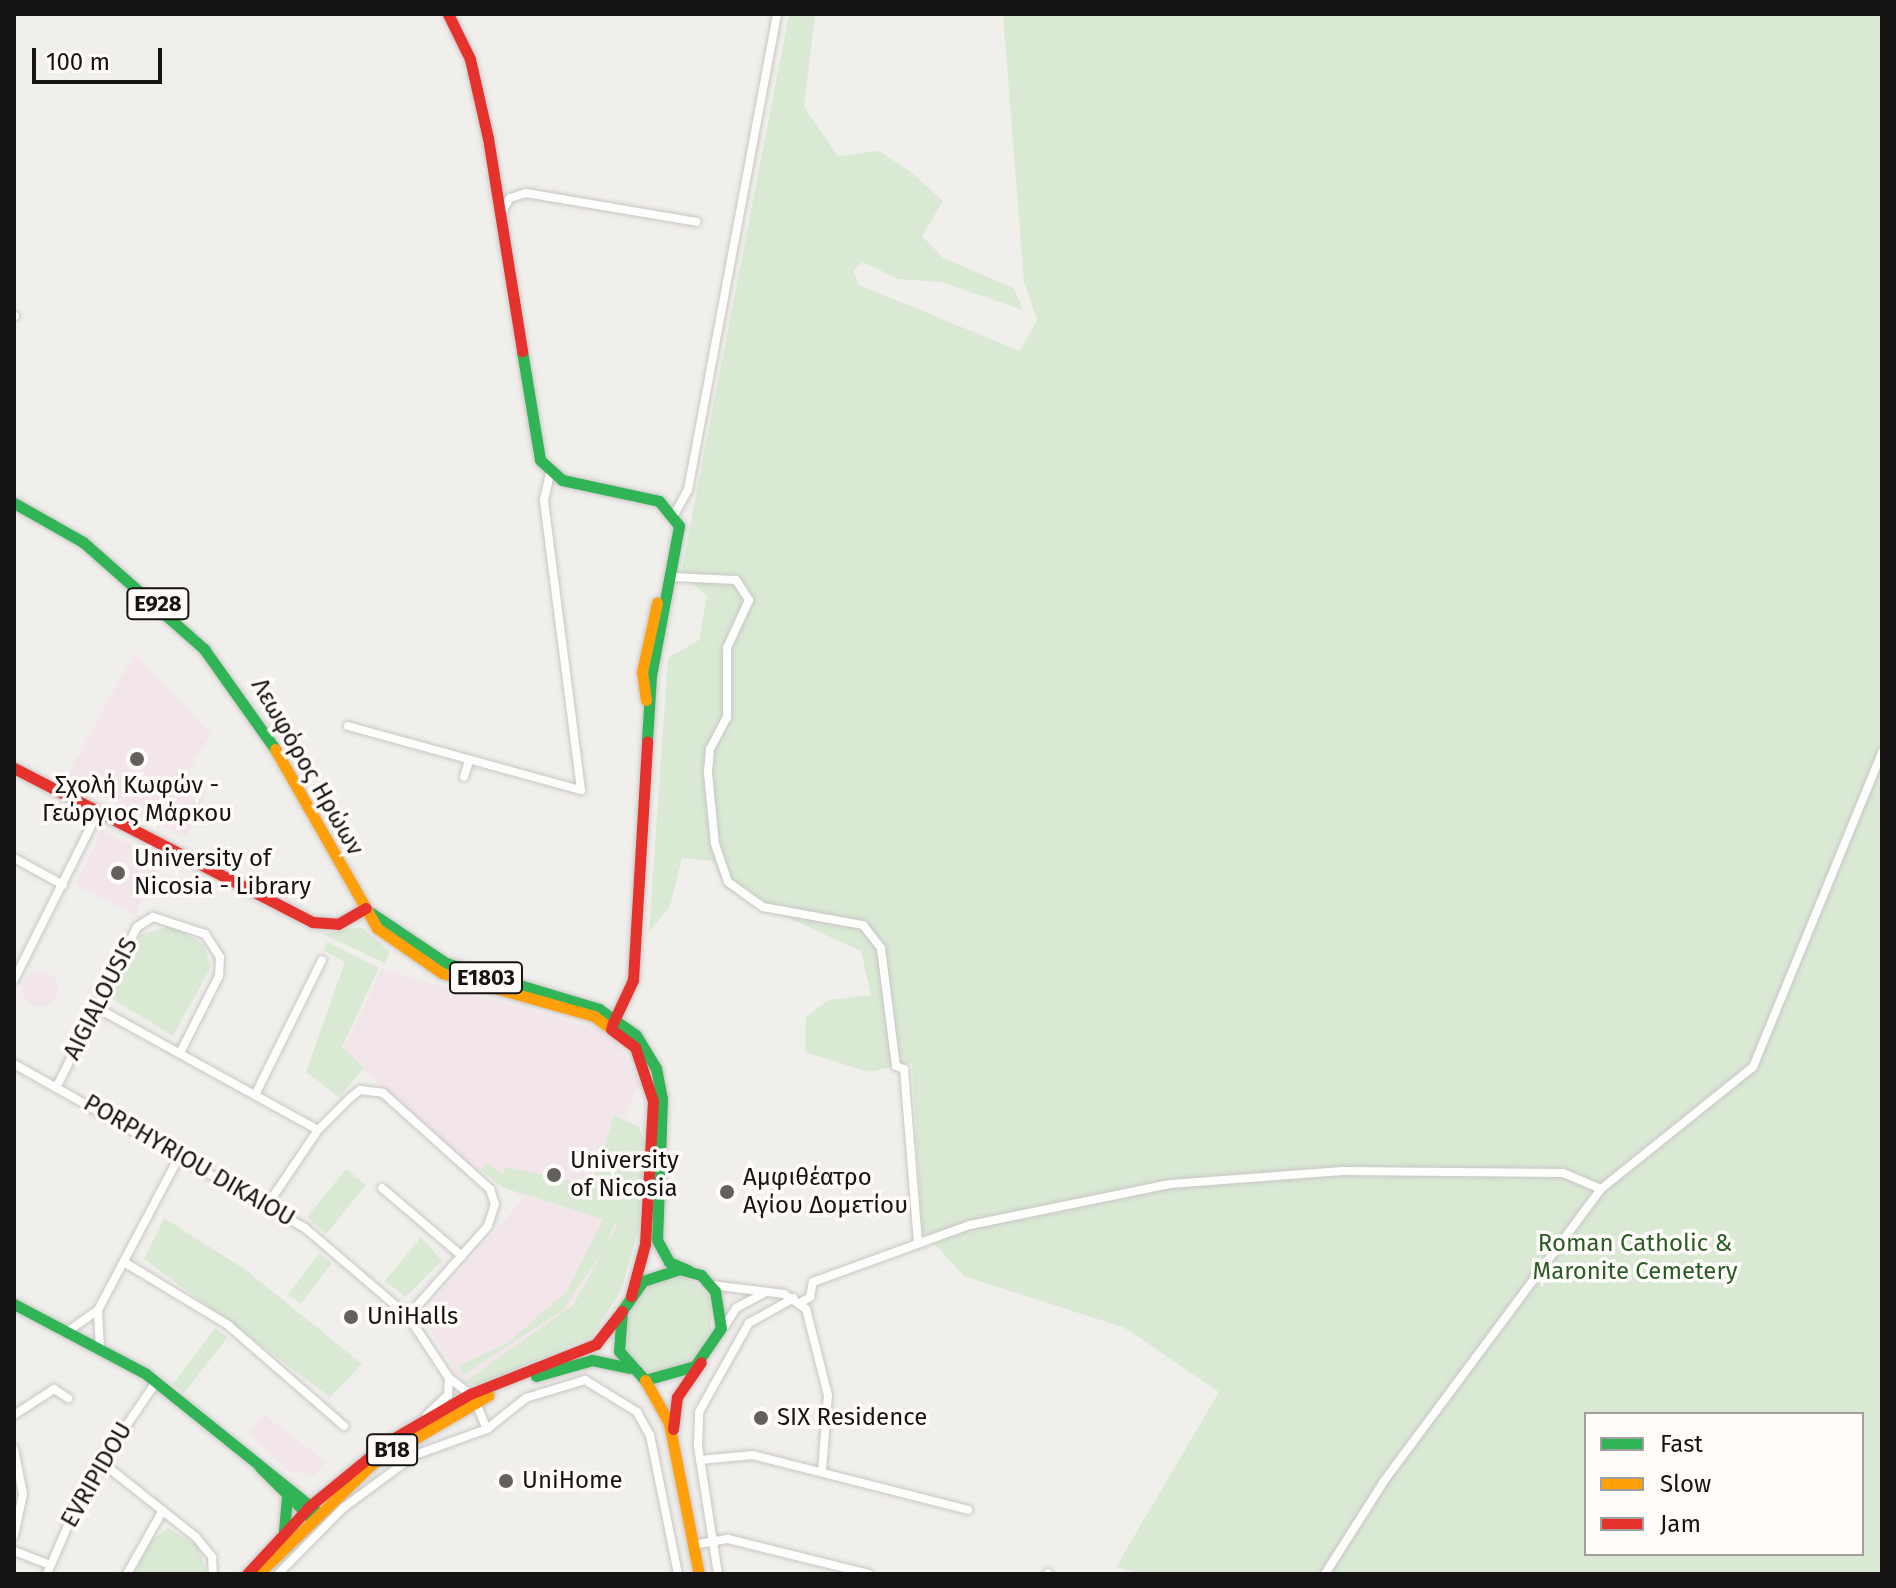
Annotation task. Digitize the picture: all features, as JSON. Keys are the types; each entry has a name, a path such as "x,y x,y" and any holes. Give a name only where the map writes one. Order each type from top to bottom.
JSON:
{"main road":[{"path":"448,14 470,59 501,215 537,452 550,473 659,501 674,515 673,577 660,615 650,720 633,980 614,1022"},
{"name":"Λεωφόρος Ηρώων","path":"14,503 83,542 204,649 260,723 367,910 456,968 614,1022"},
{"path":"650,720 642,672 647,634 674,561"},
{"path":"14,768 312,922 338,924 367,910"},
{"path":"614,1022 650,1054 660,1083 657,1240 669,1262 711,1285 721,1305 719,1335 677,1397 673,1441"},
{"path":"614,1022 635,1047 653,1093 646,1235 631,1296"},
{"path":"688,1270 651,1275 631,1296 622,1311 617,1344 629,1368 645,1380 673,1441 699,1574"},
{"path":"14,1304 71,1329 156,1382 258,1464 310,1512"},
{"name":"B18","path":"258,1574 310,1512 392,1450 473,1398 596,1344 622,1311"},
{"path":"645,1380 680,1375 702,1360"},
{"name":"B18","path":"247,1574 283,1534 427,1415 586,1361 629,1368"},
{"path":"258,1464 287,1497 310,1512"},
{"path":"283,1534 287,1497"}],"street":[{"path":"674,515 688,490 777,14"},
{"path":"501,215 510,198 526,193 697,222"},
{"path":"348,726 581,790 544,500 550,473"},
{"path":"673,577 736,580 749,600 727,648 727,717 710,749 708,773 713,834 728,882 763,907 863,925 881,948 896,1066 904,1069 918,1242"},
{"path":"1325,1574 1384,1481 1601,1189 1753,1067 1878,777 1882,752"},
{"path":"464,777 469,761"},
{"path":"14,980 98,812"},
{"path":"14,858 63,885"},
{"name":"AIGIALOUSIS","path":"57,1086 145,920 163,916 192,927 213,942 221,967 180,1053"},
{"path":"256,1093 322,960"},
{"path":"97,1008 256,1093 318,1130"},
{"name":"PORPHYRIOU DIKAIOU","path":"14,1064 181,1153 268,1204 408,1316 449,1378 473,1398"},
{"path":"268,1204 318,1130 360,1090 383,1093 494,1196 492,1219 408,1316"},
{"path":"71,1329 98,1310 181,1153"},
{"path":"718,1574 700,1460 699,1412 749,1323 810,1297 813,1282 918,1242 1131,1190 1258,1175 1563,1173 1601,1189"},
{"path":"382,1188 462,1256"},
{"path":"124,1262 228,1325 344,1426"},
{"path":"711,1285 767,1292 797,1300"},
{"path":"719,1335 736,1308 767,1292"},
{"path":"797,1300 826,1384 822,1471"},
{"path":"98,1310 100,1346"},
{"path":"427,1415 448,1395 449,1378"},
{"path":"278,1574 399,1465 438,1442 487,1429 526,1398 585,1380 637,1412 658,1463 662,1520 678,1574"},
{"name":"EVRIPIDOU","path":"48,1569 100,1461 156,1382"},
{"path":"14,1415 54,1389 68,1398"},
{"path":"473,1398 487,1429"},
{"path":"14,1449 23,1494 14,1535"},
{"path":"700,1460 753,1455 968,1510"},
{"path":"100,1461 163,1510 212,1557 213,1574"},
{"path":"127,1574 163,1510"},
{"path":"693,1545 712,1539 869,1574"},
{"path":"14,1551 48,1569"}],"shaded area":[{"name":"Σχολή Κωφών - Γεώργιος Μάρκου","path":"134,654 211,733 186,776 207,791 187,838 66,778"},
{"name":"University of Nicosia - Library","path":"102,830 162,860 135,915 75,885"},
{"name":"University of Nicosia","path":"382,969 610,1033 641,1081 624,1118 613,1217 618,1226 592,1280 552,1326 462,1382 422,1314 524,1198 467,1162 342,1051"},
{"path":"40,971 53,976 58,989 53,1002 40,1007 27,1002 22,989 27,976"},
{"path":"265,1415 326,1462 314,1476 287,1470 248,1434"}],"green space":[{"name":"Roman Catholic & Maronite Cemetery","path":"789,14 815,14 804,107 838,156 879,151 912,173 943,201 922,236 943,258 1014,288 1023,310 941,282 898,279 863,262 853,271 859,285 1020,351 1037,320 1024,282 1003,14 1882,14 1882,1574 1140,1574 1116,1567 1219,1392 1125,1328 964,1276 922,1230 912,1063 868,1072 805,1052 806,1017 829,1000 871,995 861,951 725,889 713,861 682,858 670,907 649,932 668,658 699,640 707,596 681,573"},
{"path":"172,925 204,945 211,967 173,1036 109,997 141,935"},
{"path":"361,927 390,952 385,963 323,934"},
{"path":"327,942 379,968 342,1047 364,1068 339,1097 306,1072 345,962 323,950"},
{"path":"614,1115 639,1127 644,1142 639,1227 621,1291 591,1337 479,1385 463,1383 573,1305 618,1224 502,1187 481,1170 487,1163 502,1174 507,1167 592,1186"},
{"path":"346,1169 366,1185 326,1234 307,1217"},
{"path":"164,1218 246,1270 362,1364 330,1397 144,1259"},
{"path":"604,1218 615,1222 606,1246 563,1310 464,1375 458,1366 509,1342 566,1292"},
{"path":"421,1237 442,1261 405,1297 385,1281"},
{"path":"319,1254 332,1263 301,1304 288,1294"},
{"path":"685,1276 710,1296 711,1331 689,1365 649,1373 624,1348 625,1320 650,1283"},
{"path":"215,1328 228,1337 184,1393 173,1384"},
{"path":"168,1528 198,1546 207,1574 135,1574 150,1541"}],"traffic: fast":[{"path":"522,351 540,460 562,480 659,501 679,526 651,675 647,741"},
{"path":"14,503 83,542 204,649 275,749"},
{"path":"371,913 446,963 599,1009 636,1035 656,1068 662,1098 657,1240 669,1262 688,1270"},
{"path":"679,1269 701,1275 715,1291 721,1328 695,1366 645,1380 619,1351 622,1311 643,1281 679,1269"},
{"path":"14,1304 146,1374 315,1510"},
{"path":"536,1376 592,1360 629,1368"},
{"path":"260,1467 310,1517"},
{"path":"284,1531 287,1497"}],"traffic: slow":[{"path":"646,700 642,672 657,603"},
{"path":"275,749 377,928 442,973 594,1016 611,1029"},
{"path":"645,1380 669,1423 699,1574"},
{"path":"258,1574 373,1463 489,1395"}],"traffic: jam":[{"path":"448,14 470,59 488,138 522,351"},
{"path":"612,1025 633,980 647,741"},
{"path":"14,768 312,922 338,924 366,908"},
{"path":"611,1029 635,1047 653,1101 645,1244 631,1296"},
{"path":"247,1574 311,1505 389,1441 470,1394 596,1344 622,1311"},
{"path":"673,1429 677,1397 701,1362"}],"place":[{"name":"Σχολή Κωφών - Γεώργιος Μάρκου","path":"137,759"},
{"name":"University of Nicosia - Library","path":"118,873"},
{"name":"University of Nicosia","path":"554,1175"},
{"name":"Αμφιθέατρο Αγίου Δομετίου","path":"727,1192"},
{"name":"UniHalls","path":"351,1317"},
{"name":"SIX Residence","path":"761,1418"},
{"name":"UniHome","path":"506,1481"}]}
